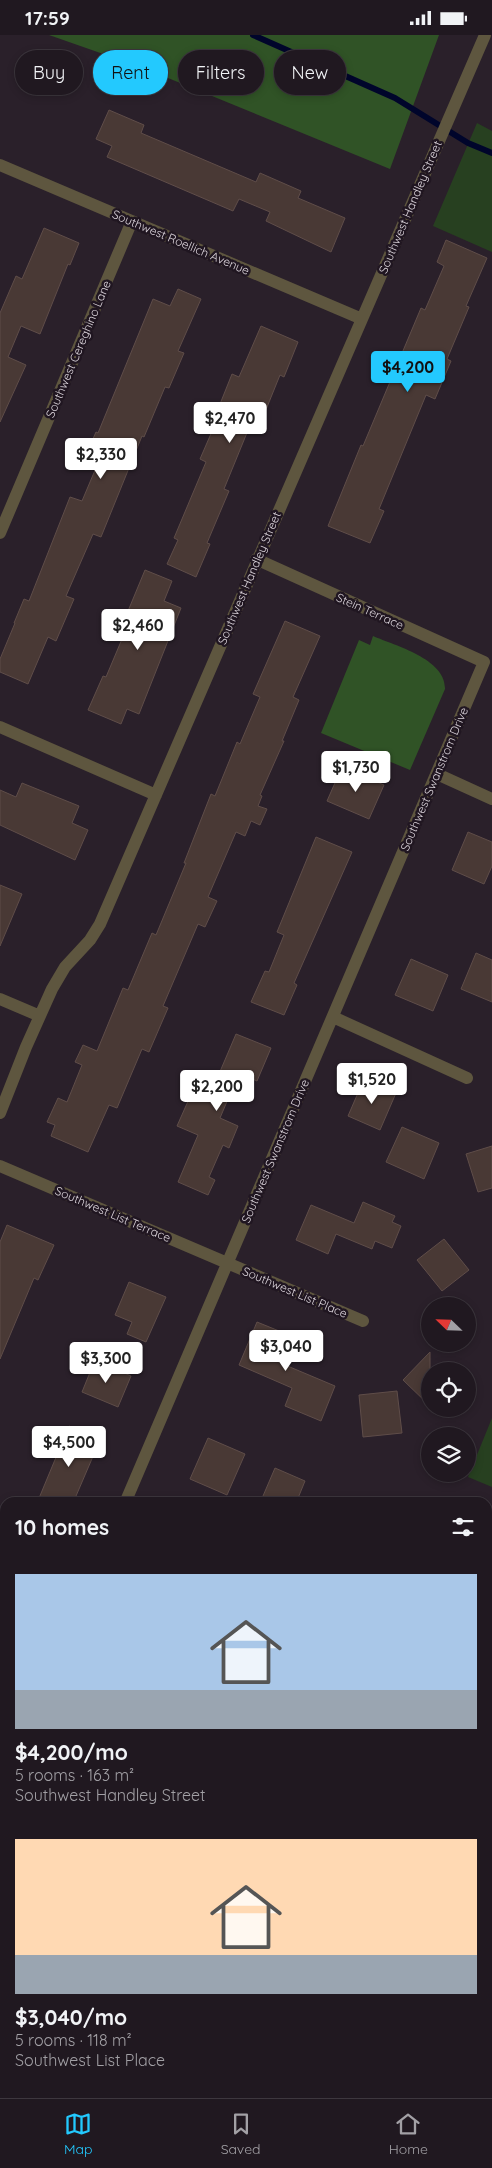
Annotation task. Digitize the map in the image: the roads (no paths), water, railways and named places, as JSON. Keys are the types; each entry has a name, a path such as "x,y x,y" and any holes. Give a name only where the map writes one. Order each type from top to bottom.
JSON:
{"street":[{"name":"Southwest Handley Street","path":"0,1113 40,1016 65,967 90,940 100,924 256,559 485,35"},
{"name":"Southwest Roellich Avenue","path":"0,165 362,319"},
{"name":"Southwest Cereghino Lane","path":"0,533 132,221"},
{"name":"Stein Terrace","path":"256,559 484,662"},
{"name":"Southwest Swanstrom Drive","path":"128,1497 484,662"},
{"path":"0,727 156,795"},
{"path":"437,773 492,799"},
{"path":"0,999 40,1016"},
{"path":"333,1017 467,1078"},
{"name":"Southwest List Terrace","path":"0,1166 227,1263"},
{"name":"Southwest List Place","path":"227,1263 363,1321"}],"waterway":[{"path":"253,35 395,98 468,143 492,153"}]}
